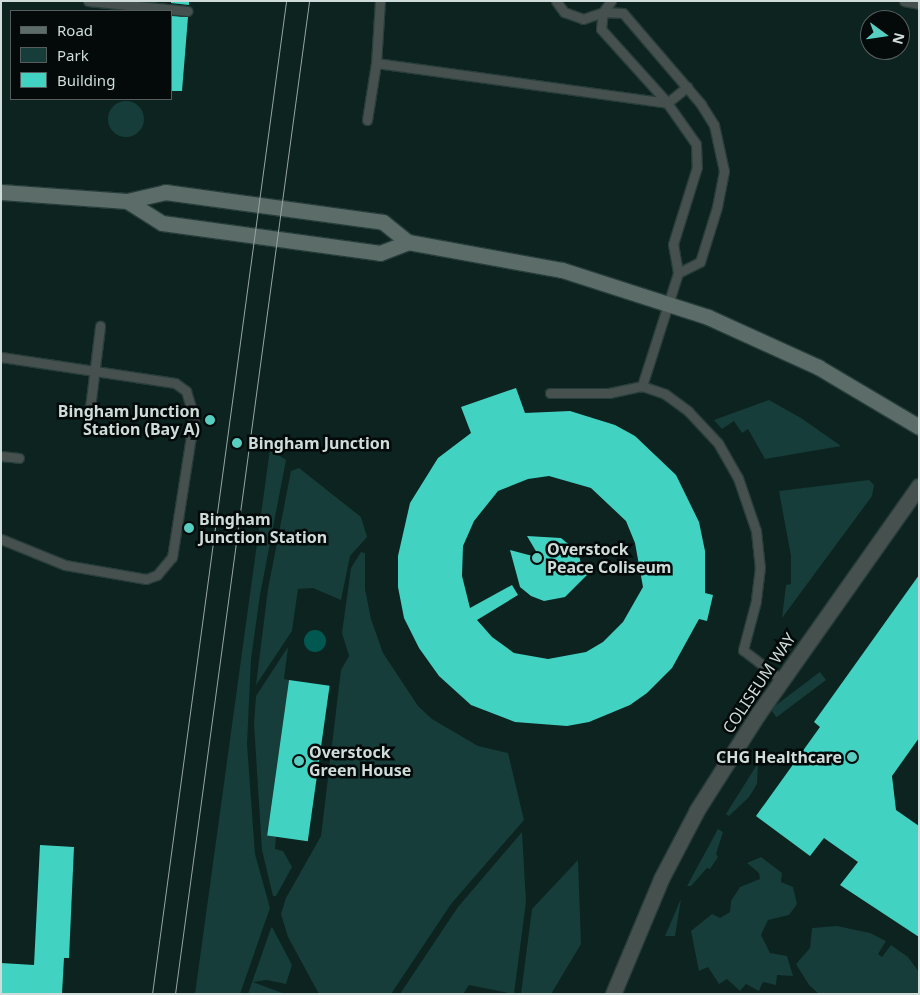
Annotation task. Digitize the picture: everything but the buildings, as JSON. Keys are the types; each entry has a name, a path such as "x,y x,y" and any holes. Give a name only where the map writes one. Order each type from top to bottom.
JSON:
{"main road":[{"path":"1,192 127,201 165,192 383,222 408,242 528,262 667,302 786,351 919,427"},
{"path":"127,201 162,222 171,224 380,253 408,242"}],"street":[{"name":"COLISEUM WAY","path":"613,994 646,914 682,838 782,680 919,486"}],"lane":[{"path":"88,1 188,11"},
{"path":"367,120 376,64 380,1"},
{"path":"556,1 564,12 573,17 584,19 603,12 622,13 687,87 714,125 724,171 717,207 700,262 678,273"},
{"path":"611,1 603,12 601,28 667,103 696,144 697,167 673,244 678,273 667,302 642,386"},
{"path":"904,1 919,4"},
{"path":"376,64 667,103 687,87"},
{"path":"89,416 100,326"},
{"path":"1,357 175,383 186,392 192,402 194,417 172,557 165,569 146,579 65,565 1,539"},
{"path":"550,393 609,393 642,386 665,394 688,411 718,442 738,478 756,531 760,567 756,602 742,650 782,680"},
{"path":"1,456 19,458"}],"green space":[{"path":"126,101 138,107 144,119 138,131 126,137 114,131 108,119 114,107"},
{"path":"769,400 801,418 841,446 765,459 748,429 742,433 734,421 722,429 714,420"},
{"path":"270,449 286,460 260,595 251,659 247,744 255,854 270,908 240,994 195,994"},
{"path":"299,468 361,517 367,537 350,556 341,600 313,588 298,589 292,631 256,685 268,589 291,471"},
{"path":"869,480 874,485 872,496 782,618 786,585 791,584 791,556 779,491"},
{"path":"361,552 365,553 365,589 371,619 383,653 418,706 432,719 478,746 508,753 524,820 451,904 391,994 319,994 288,937 281,914 286,898 321,836 341,670 349,656 342,633 351,568"},
{"path":"288,647 284,679 289,680 267,835 276,837 275,849 283,851 292,867 276,896 273,896 262,850 254,724 256,696"},
{"path":"820,672 826,680 777,717 770,709"},
{"path":"758,763 757,784 749,797 729,816 726,814"},
{"path":"718,829 723,832 716,854 718,857 710,869 707,868 691,886 687,886"},
{"path":"522,832 526,902 514,994 469,985 463,994 400,994 458,907"},
{"path":"761,857 782,873 781,882 793,887 797,904 789,915 768,920 761,935 770,953 787,956 793,976 777,975 776,985 763,982 759,991 746,984 740,991 727,979 719,984 708,967 699,971 691,931 712,914 720,918 730,912 731,901 740,887 760,879 759,873 747,863"},
{"path":"578,860 581,944 551,994 521,994 532,909"},
{"path":"681,899 675,936 665,936"},
{"path":"837,926 870,933 886,941 878,954 882,957 891,945 908,957 919,972 919,994 819,994 809,985 796,964 810,948 812,928"},
{"path":"271,928 292,965 286,984 267,980 253,982 285,994 248,994"}],"shaded area":[{"path":"315,630 325,637 326,641 319,651 315,652 305,645 304,641 311,631"}],"tram line":[{"path":"152,994 286,1"},
{"path":"175,994 309,1"}],"place":[{"name":"Bingham Junction Station (Bay A)","path":"210,420"},
{"name":"Bingham Junction","path":"237,443"},
{"name":"Bingham Junction Station","path":"189,528"},
{"name":"Overstock Peace Coliseum","path":"537,558"},
{"name":"CHG Healthcare","path":"852,757"},
{"name":"Overstock Green House","path":"299,761"}]}
